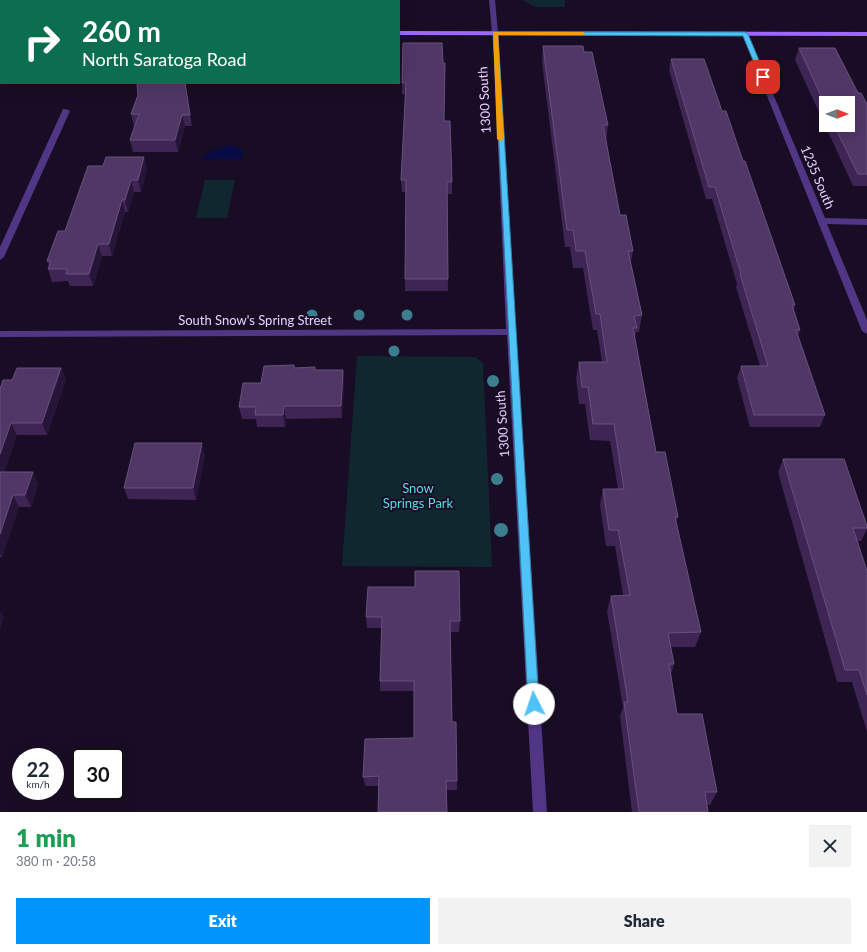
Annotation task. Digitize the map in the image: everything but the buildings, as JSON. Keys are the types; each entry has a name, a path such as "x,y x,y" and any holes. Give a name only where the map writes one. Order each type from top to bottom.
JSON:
{"main road":[{"path":"400,33 867,34"}],"street":[{"name":"1300 South","path":"492,0 540,812"},
{"name":"1235 South","path":"745,34 867,331"},
{"path":"0,257 66,111"},
{"path":"823,221 867,222"},
{"name":"South Snow's Spring Street","path":"0,334 511,332"}],"green space":[{"path":"523,0 565,0 565,7 535,7"},
{"path":"205,180 235,180 227,218 196,218"},
{"name":"Snow Springs Park","path":"357,356 475,357 483,363 492,567 342,566"}],"shaded area":[{"path":"232,145 243,151 241,159 200,159 215,150"}],"slow traffic":[{"path":"500,139 495,33 583,34"}],"route":[{"path":"534,704 511,332 495,33 745,34 763,77"}]}
